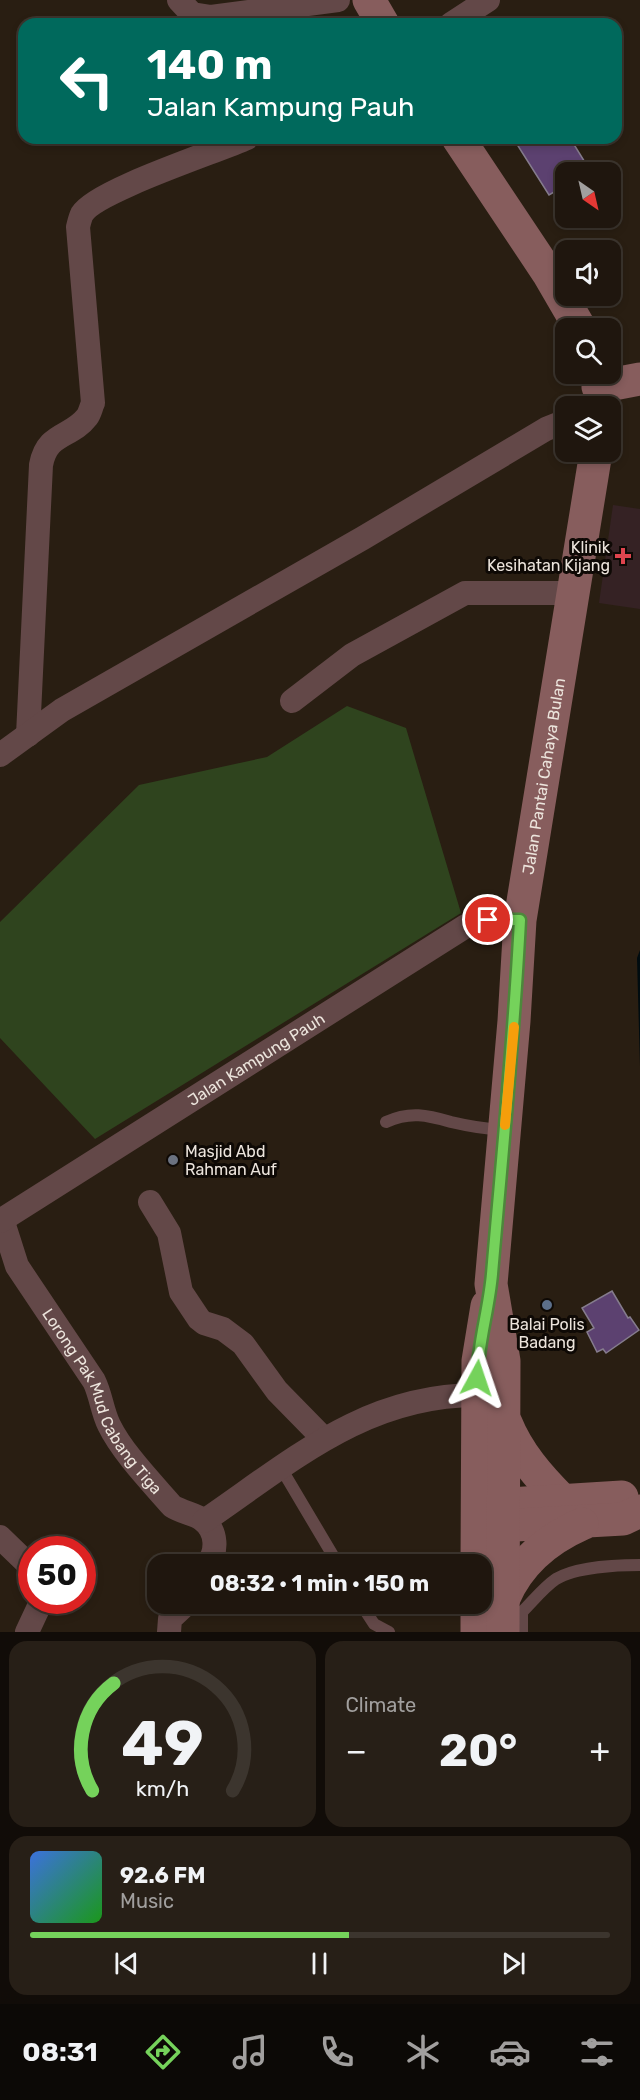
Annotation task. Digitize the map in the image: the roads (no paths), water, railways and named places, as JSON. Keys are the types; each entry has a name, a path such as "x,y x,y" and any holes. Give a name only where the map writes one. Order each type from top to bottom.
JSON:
{"main road":[{"path":"369,0 380,18"},
{"path":"462,144 548,273 574,318"},
{"path":"621,371 640,359"},
{"path":"621,381 640,379"},
{"name":"Jalan Pantai Cahaya Bulan","path":"477,1632 505,1615 490,1516 491,1400 504,1361 493,1295 520,920 594,462"},
{"path":"491,1400 519,1449 536,1472 562,1500"},
{"path":"490,1516 562,1500 622,1497 640,1503"},
{"path":"490,1516 590,1521 623,1519 640,1511"},
{"name":"Jalan Pantai Cahaya Bulan","path":"480,1554 490,1516"},
{"path":"505,1615 511,1581 523,1565 538,1551 571,1529 590,1521"}],"street":[{"path":"179,0 192,14 211,17 338,0"},
{"path":"460,18 488,0"},
{"path":"28,735 41,465 44,452 51,443 87,417 93,403 78,228 82,213 91,205 124,187 232,144"},
{"path":"0,755 62,710 555,425"},
{"path":"292,702 352,655 465,593 573,592"},
{"name":"Jalan Kampung Pauh","path":"1,1220 466,926 488,920 520,920"},
{"path":"150,1203 169,1233 181,1292 199,1319 223,1329 243,1344 277,1391 324,1439"},
{"name":"Lorong Pak Mud Cabang Tiga","path":"1,1220 17,1266 94,1381 100,1392 108,1424 120,1444 172,1506 204,1521"},
{"path":"213,1554 215,1543 213,1534 204,1521 324,1439 365,1418 399,1405 449,1395 491,1400"},
{"path":"0,1537 18,1554"},
{"path":"27,1632 35,1614"},
{"path":"170,1632 170,1619 175,1614"}],"lane":[{"path":"386,1122 416,1114 486,1129 505,1130"},
{"path":"281,1468 332,1554"},
{"path":"505,1615 564,1575 624,1565 640,1565"},
{"path":"368,1614 375,1624 389,1632"}],"place":[{"name":"Klinik Kesihatan Kijang","path":"623,556"},
{"name":"Masjid Abd Rahman Auf","path":"173,1160"},
{"name":"Balai Polis Badang","path":"547,1305"}]}
